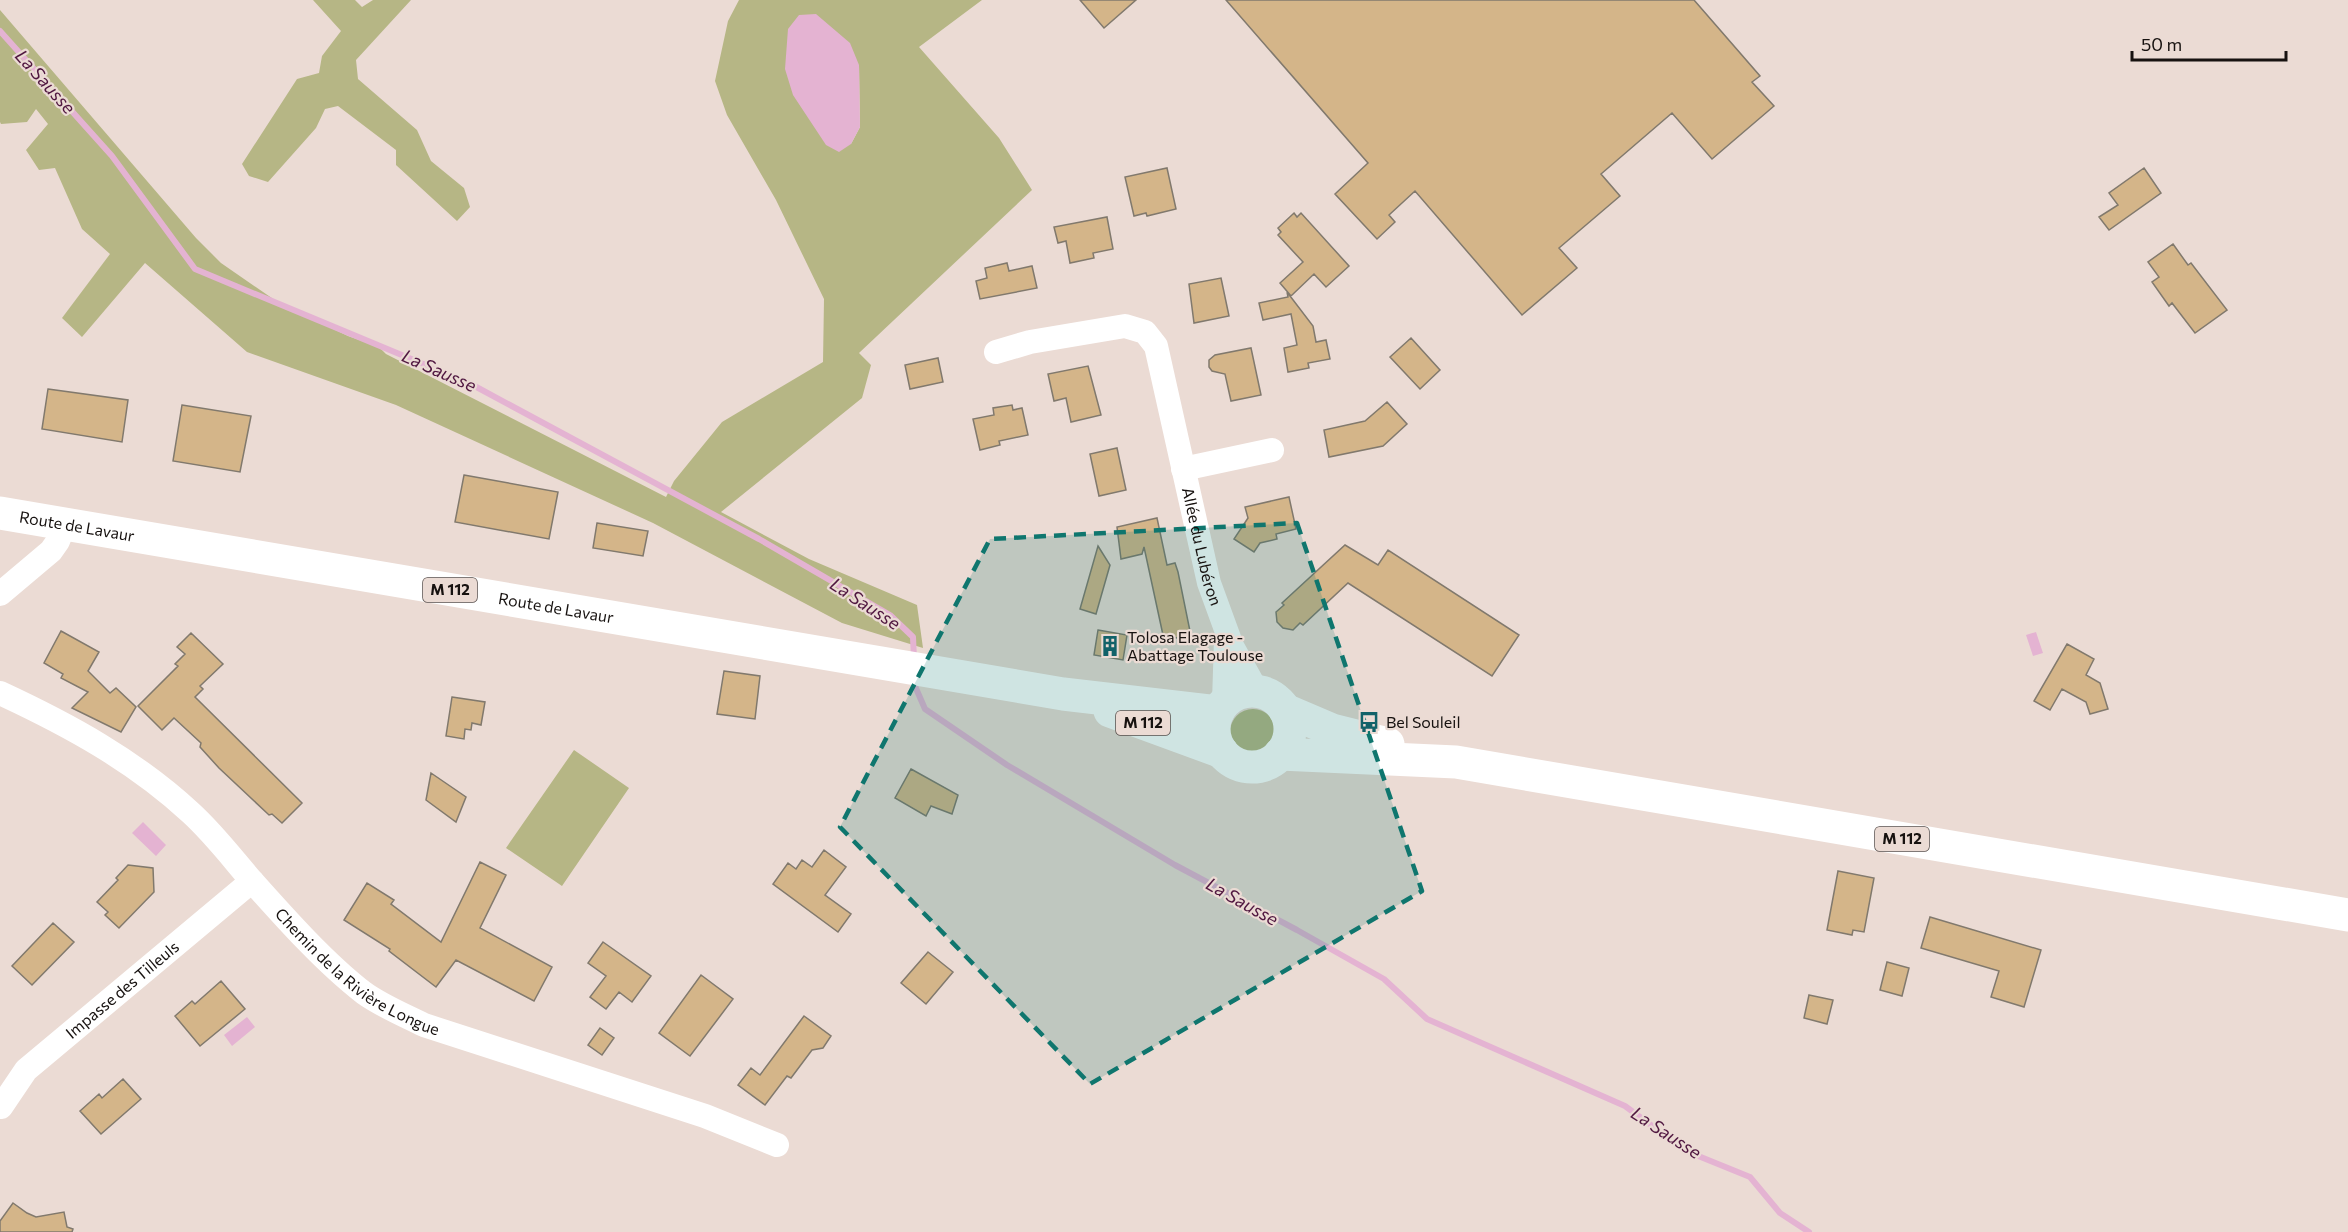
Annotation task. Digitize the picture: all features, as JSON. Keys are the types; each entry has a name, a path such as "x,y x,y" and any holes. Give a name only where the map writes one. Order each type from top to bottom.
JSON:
{"main road":[{"name":"Route de Lavaur","path":"0,513 1063,694"},
{"path":"1257,691 1278,701 1285,710 1290,733 1287,744 1280,754 1264,765 1246,767 1237,764 1222,752 1214,733 1221,707 1234,696 1257,691"},
{"name":"M 112","path":"1063,694 1221,707"},
{"name":"M 112","path":"1063,694 1222,752"},
{"name":"M 112","path":"1285,710 1332,730 1413,749 1456,762 2348,915"},
{"name":"M 112","path":"1280,754 1456,762"}],"street":[{"name":"Allée du Lubéron","path":"996,352 1030,342 1125,326 1145,332 1156,346 1209,584 1232,646 1257,691"},
{"name":"Allée du Lubéron","path":"1183,469 1272,450"},
{"path":"0,594 51,551 65,524"},
{"name":"Allée du Lubéron","path":"1221,707 1227,645 1224,623"},
{"name":"Chemin de la Rivière Longue","path":"0,693 97,743 140,771 192,813 252,881 336,969 365,993 390,1009 424,1025 705,1116 777,1145"},
{"name":"Impasse des Tilleuls","path":"1,1107 26,1070 252,881"}],"highlighted area":[{"path":"1297,523 1422,891 1090,1084 840,827 990,539"}],"green space":[{"path":"313,0 355,0 362,7 373,0 411,0 356,60 358,79 417,130 431,161 464,188 470,207 457,221 396,165 396,150 338,106 325,109 316,128 268,182 249,176 242,164 297,79 319,73 322,56 341,31"},
{"path":"739,0 982,0 919,47 999,138 1032,190 859,353 871,365 862,398 721,512 809,559 917,605 923,648 842,623 653,523 396,405 247,352 145,263 82,337 62,318 110,254 82,229 55,168 39,170 26,150 48,124 36,109 27,122 1,124 0,122 0,10 196,238 221,263 279,303 348,336 379,347 386,354 666,497 674,481 722,422 823,362 824,299 776,200 727,115 715,81 728,21","holes":["859,65 860,127 851,144"]},
{"path":"1253,709 1269,716 1276,732 1269,748 1253,755 1237,748 1230,732 1237,716"},
{"path":"574,750 629,788 562,886 506,848"}],"shaded area":[{"path":"816,14 850,43 859,65 860,127 851,144 839,152 826,145 793,95 785,69 788,29 799,15"},
{"path":"2036,632 2043,653 2033,656 2026,635"},
{"path":"143,822 166,845 156,856 132,833"},
{"path":"247,1017 255,1027 232,1046 224,1035"}],"building":[{"path":"1080,0 1136,0 1104,28"},
{"path":"1226,0 1694,0 1760,76 1752,82 1774,106 1712,159 1672,113 1601,174 1620,196 1559,248 1577,268 1522,315 1415,191 1389,215 1395,222 1377,239 1335,194 1368,163"},
{"path":"1167,168 1176,209 1147,216 1146,213 1134,216 1125,177"},
{"path":"2144,168 2161,193 2109,230 2099,217 2118,205 2109,193"},
{"path":"1294,213 1297,217 1301,213 1349,266 1326,287 1314,274 1291,296 1280,283 1303,262 1278,235 1281,232 1278,228"},
{"path":"1107,217 1113,249 1093,253 1094,258 1070,263 1066,241 1058,243 1054,227"},
{"path":"2173,244 2188,265 2191,263 2227,310 2195,333 2172,303 2169,306 2152,282 2159,277 2148,262"},
{"path":"1007,263 1009,271 1032,266 1037,288 980,299 976,281 987,278 985,268"},
{"path":"1221,278 1229,316 1194,323 1189,284"},
{"path":"1287,292 1313,326 1316,342 1326,340 1330,359 1308,363 1309,368 1288,372 1284,348 1297,345 1291,314 1263,320 1259,303 1288,297"},
{"path":"1411,338 1440,370 1420,389 1390,357"},
{"path":"1251,348 1261,395 1231,401 1225,374 1212,371 1209,367 1209,360 1215,355"},
{"path":"938,358 943,382 910,389 905,365"},
{"path":"1088,366 1101,415 1071,422 1066,398 1054,401 1048,374"},
{"path":"48,389 128,400 122,442 42,429"},
{"path":"1387,402 1407,424 1383,446 1329,457 1324,430 1365,421"},
{"path":"182,405 251,416 240,472 173,461"},
{"path":"1012,405 1013,410 1022,408 1028,435 999,441 1000,445 980,450 973,419 994,415 993,408"},
{"path":"1117,448 1126,490 1099,496 1090,454"},
{"path":"464,475 558,492 549,539 455,522"},
{"path":"1289,497 1296,529 1276,534 1277,539 1260,543 1254,552 1234,539 1248,518 1245,507"},
{"path":"1157,518 1167,565 1175,563 1178,572 1192,641 1163,635 1144,547 1142,554 1121,559 1117,527"},
{"path":"597,523 648,531 643,556 593,548"},
{"path":"1345,545 1378,565 1388,550 1519,635 1492,676 1348,583 1303,625 1300,623 1293,630 1283,628 1277,622 1276,612 1284,605 1282,603"},
{"path":"1098,546 1110,565 1096,614 1080,609"},
{"name":"Tolosa Elagage - Abattage Toulouse","path":"1098,630 1127,635 1123,660 1094,655"},
{"path":"61,631 99,652 88,671 110,693 116,688 136,707 121,732 72,708 88,692 61,678 63,674 44,663"},
{"path":"191,633 223,664 200,686 203,689 195,697 302,803 282,823 272,814 269,815 219,768 200,747 201,743 174,718 162,730 138,706 178,666 175,664 185,654 177,647"},
{"path":"2067,644 2094,659 2086,675 2100,683 2108,709 2090,714 2086,702 2062,689 2050,710 2034,701"},
{"path":"724,671 760,676 755,719 717,714"},
{"path":"452,697 485,702 481,725 472,723 471,730 465,729 464,739 446,736"},
{"path":"911,769 958,795 952,814 931,806 926,816 895,798"},
{"path":"431,773 466,797 456,822 426,800"},
{"path":"824,850 846,867 825,895 851,914 838,932 773,884 788,863 796,869 802,860 812,867"},
{"path":"480,862 506,875 480,928 552,967 534,1001 456,960 436,987 389,951 390,949 344,920 367,883 394,900 391,904 441,942"},
{"path":"128,865 153,868 154,892 119,928 105,915 108,912 97,902 118,880 116,878"},
{"path":"1838,871 1874,878 1864,932 1853,930 1852,935 1827,930"},
{"path":"1930,917 2041,950 2024,1007 1991,997 1999,971 1921,948"},
{"path":"53,923 74,942 32,985 12,966"},
{"path":"603,942 651,976 632,1002 619,992 606,1009 590,997 606,976 588,963"},
{"path":"928,952 953,972 926,1004 901,983"},
{"path":"1887,962 1909,968 1902,996 1880,990"},
{"path":"701,975 733,999 690,1056 659,1033"},
{"path":"221,981 245,1009 200,1046 175,1016 192,1001 195,1004"},
{"path":"1809,995 1833,1000 1827,1024 1804,1018"},
{"path":"804,1016 831,1036 823,1048 812,1050 791,1078 787,1076 765,1105 738,1085 751,1068 760,1075"},
{"path":"600,1028 614,1038 602,1055 588,1045"},
{"path":"123,1079 141,1099 101,1134 80,1111 99,1094 102,1098"},
{"path":"13,1203 36,1217 64,1212 67,1227 73,1229 72,1232 0,1232 0,1221"}],"waterway":[{"name":"La Sausse","path":"0,31 112,156 195,269 469,383 759,539 890,615 913,637 914,659"},
{"name":"La Sausse","path":"914,678 925,709 1007,765 1175,865 1384,979 1427,1019 1625,1106 1686,1151 1750,1177 1780,1213 1809,1232"}],"place":[{"name":"Tolosa Elagage - Abattage Toulouse","path":"1110,646"},
{"name":"Bel Souleil","path":"1369,722"}]}
